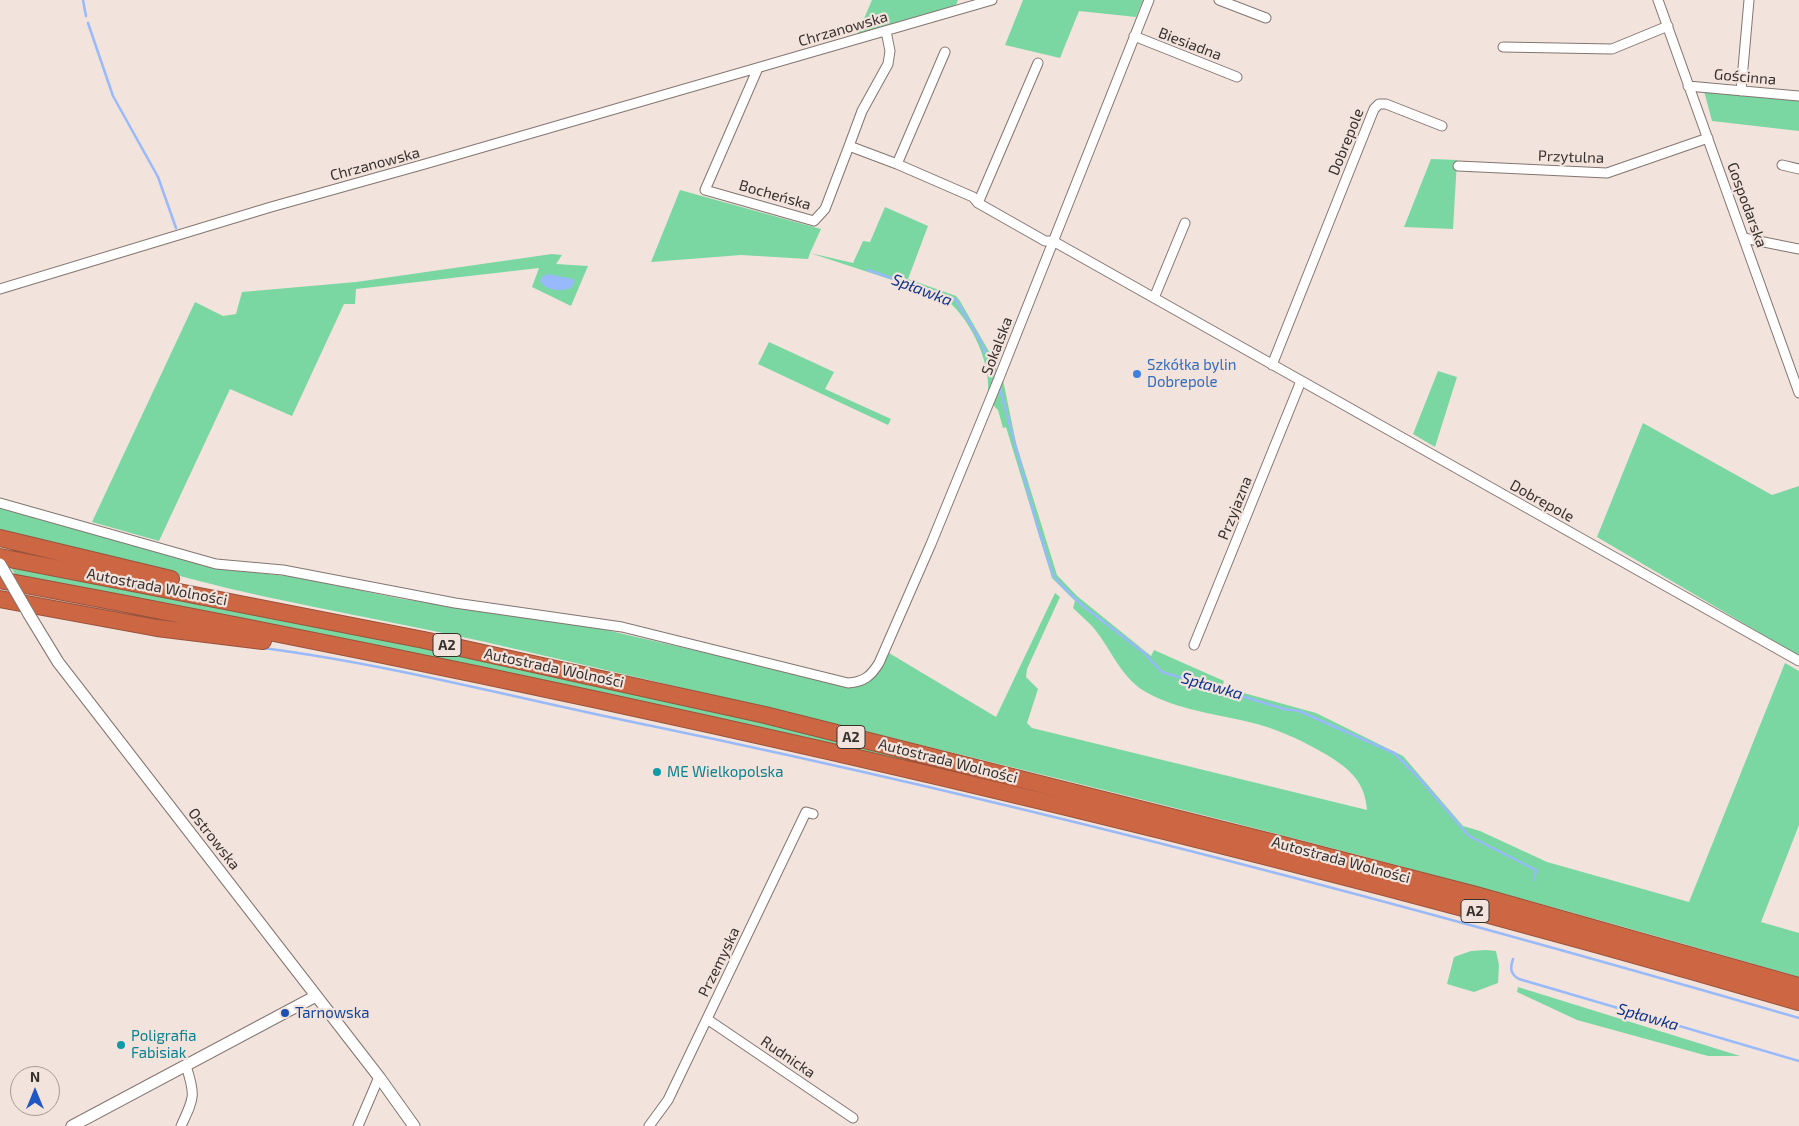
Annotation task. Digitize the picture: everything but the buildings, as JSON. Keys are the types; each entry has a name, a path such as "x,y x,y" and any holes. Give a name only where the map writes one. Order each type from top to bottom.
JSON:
{"highway":[{"path":"0,538 186,583 220,592 257,606"},
{"name":"Autostrada Wolności","path":"0,557 257,606 638,686 765,715 1283,844 1476,895 1799,986"},
{"name":"Autostrada Wolności","path":"0,580 372,653 758,736 1138,823 1428,898 1799,1002"},
{"path":"0,600 167,630 372,653"}],"street":[{"name":"Chrzanowska","path":"0,289 270,207 992,0"},
{"name":"Sokalska","path":"0,503 216,564 283,570 455,603 622,627 848,683 858,682 873,673 931,544 1149,0"},
{"path":"1219,0 1266,18"},
{"name":"Gospodarska","path":"1658,0 1799,393"},
{"path":"1741,91 1749,0"},
{"path":"1503,47 1612,49 1668,26"},
{"name":"Bocheńska","path":"758,68 705,190 814,220 825,208 862,112 888,64 890,51 886,31"},
{"name":"Biesiadna","path":"1134,36 1237,77"},
{"path":"897,164 945,52"},
{"path":"978,203 1038,63"},
{"name":"Gościnna","path":"1688,86 1799,96"},
{"name":"Dobrepole","path":"1272,365 1374,109 1379,104 1386,104 1442,126"},
{"name":"Przytulna","path":"1458,166 1607,173 1708,138"},
{"path":"849,146 897,164 973,197 978,203 1045,241 1053,241"},
{"path":"1782,165 1799,169"},
{"path":"1154,298 1185,223"},
{"path":"1744,238 1799,250"},
{"name":"Dobrepole","path":"1053,241 1799,661"},
{"name":"Przyjazna","path":"1194,645 1301,381"},
{"name":"Ostrowska","path":"0,564 30,616 70,678 379,1077 414,1126"},
{"name":"Przemyska","path":"649,1126 668,1100 806,812 813,814"},
{"path":"72,1126 316,996"},
{"name":"Rudnicka","path":"707,1019 853,1118"},
{"path":"181,1126 191,1104 194,1091 186,1066"},
{"path":"358,1126 379,1077"}],"green space":[{"path":"872,0 958,0 956,5 857,35"},
{"path":"1023,0 1143,0 1136,17 1079,11 1060,58 1005,45"},
{"path":"1704,91 1799,99 1799,131 1712,121"},
{"path":"1431,159 1457,160 1453,229 1404,227"},
{"path":"680,190 821,229 808,259 741,255 651,262"},
{"path":"885,207 928,226 908,279 956,296 960,301 991,355 997,372 988,392 986,366 976,339 960,314 941,296 810,253 853,263 863,241 870,242"},
{"path":"552,254 562,255 556,264 588,266 571,306 532,287 539,268 356,289 355,304 344,304 292,416 230,389 159,541 92,522 195,302 223,316 236,314 242,292 356,282"},
{"path":"769,342 834,372 825,389 891,419 888,425 758,364"},
{"path":"1438,371 1457,377 1435,447 1413,434"},
{"path":"1003,380 1016,443 1057,575 1077,596 1151,656 1154,650 1224,681 1222,687 1316,713 1403,756 1463,826 1480,831 1547,862 1689,902 1785,663 1799,671 1799,825 1761,922 1799,933 1799,977 1472,885 978,759 481,641 289,602 0,531 0,507 223,569 295,577 402,599 584,625 851,686 879,670 889,653 996,717 1055,593 1060,597 1027,669 1026,677 1038,689 1027,723 1032,728 1367,810 1366,800 1355,777 1335,760 1319,750 1293,737 1266,727 1185,708 1157,698 1135,685 1128,677 1099,634 1073,608 1075,601 1052,578 1006,427 1003,428 998,410 993,405"},
{"path":"1643,423 1772,495 1799,486 1799,656 1597,537"},
{"path":"9,564 168,594 706,706 1343,870 17,578"},
{"path":"1471,951 1496,951 1499,965 1498,983 1474,992 1447,984 1454,957"},
{"path":"1518,987 1740,1056 1708,1056 1577,1020 1517,992"}],"water":[{"path":"548,274 575,281 571,288 550,289 540,281 542,277"}],"waterway":[{"path":"83,0 86,16"},
{"path":"88,23 113,96 158,177 176,228"},
{"name":"Spławka","path":"868,270 956,300 981,342 995,374"},
{"name":"Spławka","path":"1000,389 1037,525 1053,575 1083,606 1143,652 1162,672 1284,709 1299,711 1394,753 1418,777 1469,836 1536,870 1534,880"},
{"path":"263,648 361,664 458,684 941,790 1372,898 1799,1018"},
{"name":"Spławka","path":"1513,959 1512,970 1519,979 1799,1061"}],"place":[{"name":"Szkółka bylin Dobrepole","path":"1137,374"},
{"name":"ME Wielkopolska","path":"657,772"},
{"name":"Tarnowska","path":"285,1013"},
{"name":"Poligrafia Fabisiak","path":"121,1045"}]}
